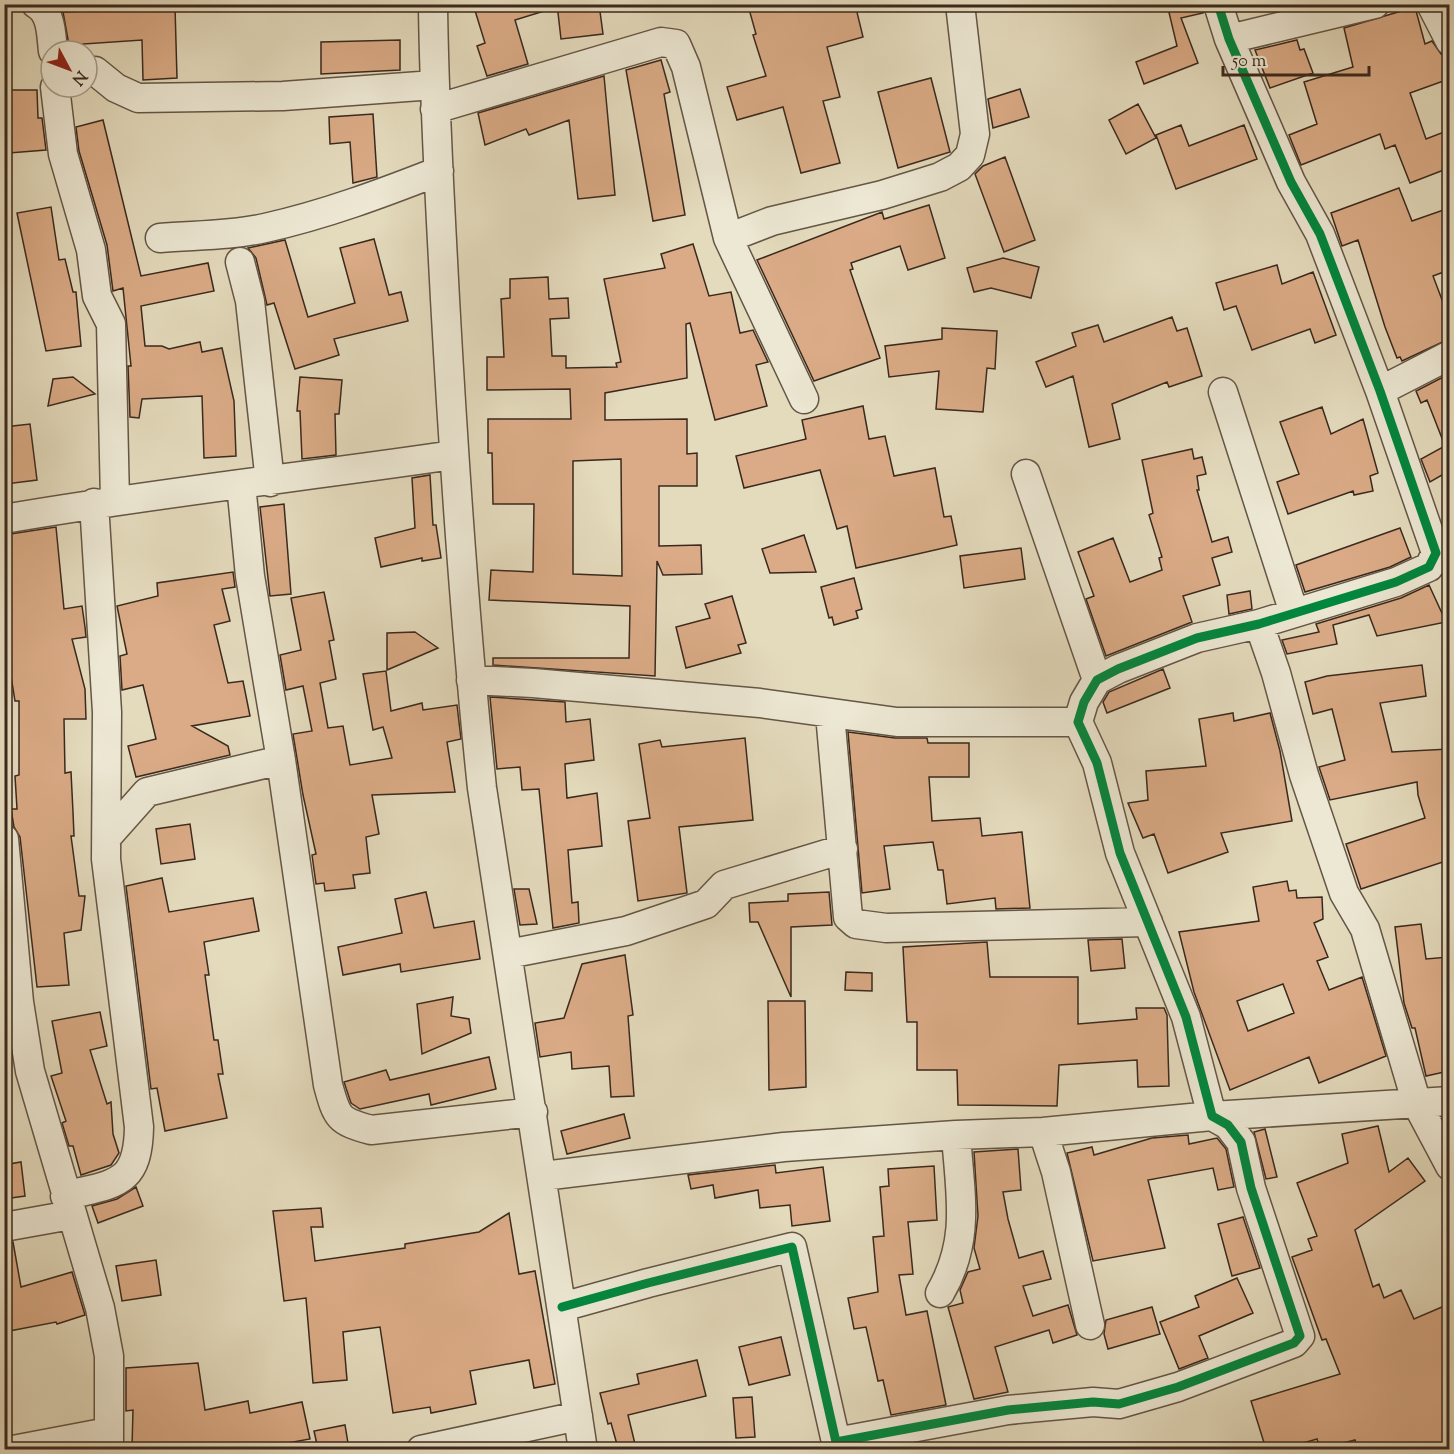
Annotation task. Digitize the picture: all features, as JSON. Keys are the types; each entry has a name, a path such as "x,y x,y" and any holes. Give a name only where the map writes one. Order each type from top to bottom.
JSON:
{"street":[{"path":"36,4 43,8 51,27 52,39"},
{"path":"433,4 434,97 453,455 482,788 583,1449"},
{"path":"728,238 772,221 921,183 959,167 970,155 975,134 960,4"},
{"path":"562,1307 648,1282 792,1247 836,1442 1008,1410 1093,1402 1119,1404 1239,1366 1294,1343 1300,1336 1251,1188 1241,1142 1228,1125 1212,1116 1186,1017 1120,854 1096,763 1078,722 1084,702 1097,680 1197,638 1259,624 1396,582 1430,567 1436,553 1380,391 1320,234 1291,182 1229,39 1218,4"},
{"path":"1229,39 1375,4"},
{"path":"1431,4 1449,41"},
{"path":"99,74 116,87 138,98 434,97 661,42 676,44 686,67 728,238 804,399"},
{"path":"4,1227 68,1205 118,1183 136,1164 139,1152 140,1127 112,907 107,837 105,502 111,324 97,296 91,250 63,154 56,99"},
{"path":"160,238 217,236 265,228 390,190 439,171"},
{"path":"240,262 250,301 270,482"},
{"path":"1380,391 1449,355"},
{"path":"1223,392 1294,613"},
{"path":"4,519 105,502 270,482 453,455"},
{"path":"1026,474 1074,622 1097,680"},
{"path":"241,484 250,576 281,760 328,1085 334,1109 347,1123 371,1130 533,1112"},
{"path":"1259,624 1276,673 1307,786 1344,893 1365,929 1417,1104 1449,1166"},
{"path":"471,680 760,703 897,722 1078,722"},
{"path":"830,714 848,917 856,924 863,927 966,928 1148,922"},
{"path":"107,837 147,792 281,760"},
{"path":"106,765 147,792"},
{"path":"4,839 12,1003 68,1205 100,1308 109,1356 109,1441 13,1449"},
{"path":"508,954 626,931 706,904 724,885 843,849"},
{"path":"543,1176 784,1147 956,1135 1043,1132 1212,1116 1449,1101"},
{"path":"1043,1132 1061,1193 1090,1325"},
{"path":"940,1293 958,1255 962,1224 956,1135"},
{"path":"421,1449 578,1416"}],"building":[{"path":"473,4 553,4 554,8 515,20 528,64 487,76 477,46 485,43"},
{"path":"557,4 599,4 603,34 561,39"},
{"path":"764,4 855,4 863,37 827,47 840,97 823,101 840,163 801,173 783,107 737,120 727,87 766,76 753,35 756,34 749,9"},
{"path":"1167,4 1202,4 1203,13 1181,18 1198,63 1144,84 1136,62 1177,46"},
{"path":"175,7 177,78 143,80 142,40 99,43 99,39 68,39 63,12"},
{"path":"1415,7 1425,44 1432,41 1446,57 1449,79 1410,93 1426,139 1449,130 1449,168 1410,183 1395,145 1385,149 1380,134 1301,165 1289,135 1317,124 1304,82 1353,67 1344,28"},
{"path":"400,40 400,70 321,74 321,42"},
{"path":"1297,40 1300,50 1304,49 1313,73 1270,88 1255,50"},
{"path":"661,60 670,92 664,94 685,215 653,221 626,70"},
{"path":"604,76 615,195 578,199 569,120 529,135 526,129 485,145 478,113"},
{"path":"931,78 950,152 898,168 878,92"},
{"path":"1020,89 1029,117 993,128 988,99"},
{"path":"4,90 37,90 38,118 42,118 46,150 9,153"},
{"path":"1138,104 1156,138 1126,154 1109,120"},
{"path":"373,114 377,177 353,183 350,142 330,144 329,117"},
{"path":"103,120 141,276 208,263 214,291 141,306 145,346 162,346 169,349 200,342 202,352 222,348 234,401 236,456 204,458 202,396 142,399 139,418 130,417 128,366 131,366 123,288 113,291 107,245 79,151 76,127"},
{"path":"1181,125 1189,146 1244,125 1257,159 1176,189 1156,135"},
{"path":"1005,157 1035,240 1004,252 975,174 983,166"},
{"path":"1399,188 1412,221 1449,208 1449,270 1433,276 1444,305 1449,303 1449,339 1402,361 1400,357 1397,358 1385,327 1358,240 1342,246 1331,213"},
{"path":"929,205 945,258 908,270 900,246 851,263 853,269 850,270 880,358 814,381 757,260 882,212 884,219"},
{"path":"51,207 59,260 65,259 73,292 76,292 81,346 46,351 17,213"},
{"path":"374,239 389,295 401,292 408,321 334,339 339,355 295,369 274,303 267,305 256,258 248,248 285,240 308,317 355,303 340,248"},
{"path":"693,244 709,296 731,292 740,333 753,330 768,362 756,365 767,406 715,420 690,323 686,324 687,378 605,393 605,420 687,419 687,454 697,453 697,486 659,486 659,546 701,545 702,574 663,575 657,561 655,676 493,665 493,658 629,658 630,606 489,600 491,570 533,572 534,504 493,504 492,453 488,453 488,419 571,419 570,389 487,390 487,357 504,357 501,299 510,298 510,279 548,277 549,299 568,298 569,318 550,319 552,356 566,356 566,368 617,367 616,363 621,362 604,279 665,268 661,254","holes":["621,459 622,576 573,574 573,461"]},
{"path":"1003,258 1039,267 1031,298 991,288 974,292 967,268"},
{"path":"1277,265 1282,284 1313,272 1336,335 1315,343 1310,329 1252,350 1236,306 1224,310 1216,283"},
{"path":"1172,317 1177,331 1187,328 1202,376 1169,387 1167,382 1112,404 1120,439 1089,447 1073,376 1046,387 1036,362 1076,346 1072,333 1098,325 1104,342"},
{"path":"942,328 997,331 995,369 987,368 983,412 936,409 939,371 889,377 885,346 942,339"},
{"path":"1449,374 1449,471 1430,482 1421,459 1445,446 1427,400 1421,403 1416,391"},
{"path":"73,377 95,394 48,406 53,379"},
{"path":"300,377 342,380 339,414 335,414 336,455 302,459 300,411 297,411"},
{"path":"863,406 869,439 885,436 894,476 935,468 944,517 951,516 957,545 856,568 847,526 837,529 820,470 744,488 736,456 806,439 802,420"},
{"path":"1322,407 1331,434 1363,419 1378,473 1370,476 1373,491 1354,495 1353,491 1288,514 1277,482 1299,474 1280,422"},
{"path":"30,424 37,480 6,484 4,427"},
{"path":"1192,449 1194,459 1202,457 1206,474 1197,476 1199,490 1197,490 1212,542 1228,537 1232,552 1212,558 1220,585 1183,596 1192,622 1106,656 1086,599 1094,596 1078,552 1113,538 1130,582 1162,570 1159,558 1162,557 1149,515 1153,513 1142,460"},
{"path":"430,475 433,525 436,525 441,558 422,561 422,558 381,567 375,538 415,528 412,478"},
{"path":"284,504 291,594 270,596 260,507"},
{"path":"56,527 64,609 82,606 86,637 72,639 85,689 86,719 64,719 65,773 71,772 74,836 71,836 79,896 85,896 81,930 64,933 69,985 37,987 20,837 14,827 11,809 17,809 15,776 19,775 19,701 15,701 7,651 4,651 4,535"},
{"path":"1400,528 1411,557 1390,567 1305,592 1296,565"},
{"path":"804,535 816,572 770,573 762,549"},
{"path":"1021,548 1025,579 964,588 960,556"},
{"path":"233,572 235,587 222,589 230,621 214,625 228,683 243,681 250,716 192,726 228,746 230,755 136,777 128,746 156,739 143,685 122,690 120,656 127,654 117,606 158,596 157,583"},
{"path":"854,578 862,609 856,611 858,618 834,625 832,617 829,618 821,587"},
{"path":"1429,585 1446,622 1377,636 1369,615 1333,625 1337,644 1287,654 1282,640 1319,632 1316,624 1401,598"},
{"path":"1250,591 1252,609 1229,614 1227,595"},
{"path":"324,592 334,640 329,641 336,679 320,683 328,728 343,726 350,765 392,758 383,727 373,730 363,674 386,671 391,711 422,703 423,710 457,705 461,739 447,742 455,792 372,795 379,834 366,837 370,873 353,875 355,888 325,891 324,883 316,884 312,855 316,854 293,734 312,731 303,686 286,690 280,655 301,650 291,598"},
{"path":"732,596 746,643 738,645 741,653 686,668 676,627 710,618 705,604"},
{"path":"415,632 438,648 387,670 387,633"},
{"path":"1422,665 1426,696 1380,703 1392,752 1449,749 1449,860 1361,889 1346,844 1425,818 1418,795 1417,782 1330,800 1319,767 1345,760 1332,709 1313,714 1305,682 1327,676"},
{"path":"1163,669 1170,688 1107,713 1103,702 1109,692"},
{"path":"490,697 565,702 566,722 590,719 594,760 565,764 567,798 597,793 602,846 568,850 572,903 578,902 579,923 553,928 539,789 522,790 520,767 497,769"},
{"path":"1233,713 1234,721 1270,713 1280,751 1292,821 1221,833 1228,852 1168,873 1154,834 1143,838 1128,803 1148,800 1146,771 1206,766 1199,719"},
{"path":"848,732 895,738 927,738 928,743 969,743 969,777 929,777 932,821 980,818 982,836 1022,832 1030,908 996,909 995,898 947,904 943,870 938,870 933,842 884,846 890,889 862,893"},
{"path":"745,738 753,820 679,827 687,893 638,901 628,821 650,818 639,744 660,740 662,747"},
{"path":"190,824 195,859 161,864 156,829"},
{"path":"162,878 169,912 253,898 259,931 204,942 209,975 205,975 214,1040 218,1040 223,1074 218,1074 227,1118 165,1131 157,1088 151,1089 126,886"},
{"path":"1287,881 1289,891 1296,890 1297,898 1322,897 1323,919 1314,923 1328,957 1317,961 1329,990 1362,977 1386,1056 1319,1083 1309,1057 1230,1090 1194,992 1179,932 1259,921 1253,887","holes":["1283,984 1294,1013 1248,1031 1237,1001"]},
{"path":"514,889 529,889 537,924 520,925"},
{"path":"426,892 434,928 474,921 480,959 401,972 400,964 343,975 338,947 402,933 395,899"},
{"path":"829,892 832,925 791,927 791,997 758,922 750,922 749,903 788,901 788,894"},
{"path":"1421,924 1426,959 1449,957 1449,1071 1426,1076 1415,1028 1412,1028 1404,1003 1395,927"},
{"path":"1122,939 1125,968 1091,971 1088,940"},
{"path":"987,942 990,977 1078,977 1078,1024 1137,1019 1136,1008 1164,1008 1167,1015 1169,1086 1138,1087 1137,1060 1059,1065 1057,1106 958,1105 957,1070 917,1070 917,1022 907,1022 903,947"},
{"path":"625,955 633,1015 628,1016 634,1096 611,1097 609,1066 572,1069 571,1052 540,1057 535,1023 564,1018 582,964"},
{"path":"846,972 872,973 872,991 845,990"},
{"path":"453,997 451,1016 469,1019 471,1033 422,1054 417,1004"},
{"path":"768,1001 805,1001 806,1087 769,1090"},
{"path":"100,1012 107,1046 90,1050 107,1104 111,1102 113,1134 119,1153 111,1165 81,1175 73,1146 69,1146 62,1123 66,1121 51,1076 62,1073 52,1021"},
{"path":"489,1057 496,1089 431,1105 429,1094 360,1109 351,1103 344,1082 386,1070 390,1080"},
{"path":"624,1114 630,1138 567,1154 561,1131"},
{"path":"1378,1126 1389,1172 1408,1158 1425,1181 1355,1230 1373,1287 1379,1284 1384,1298 1401,1290 1414,1319 1449,1304 1449,1446 1441,1449 1358,1449 1355,1440 1320,1449 1317,1439 1283,1449 1266,1449 1251,1401 1340,1374 1326,1339 1322,1340 1292,1257 1312,1250 1308,1239 1317,1236 1297,1183 1348,1163 1342,1134"},
{"path":"1265,1129 1277,1177 1266,1179 1254,1132"},
{"path":"1188,1135 1189,1144 1217,1138 1226,1149 1234,1187 1218,1190 1213,1168 1148,1180 1165,1248 1093,1261 1067,1153 1092,1147 1094,1155 1152,1138"},
{"path":"1018,1149 1021,1190 1003,1192 1008,1219 1019,1258 1043,1251 1051,1279 1023,1286 1033,1316 1068,1305 1077,1335 1053,1343 1049,1330 995,1347 1008,1392 974,1399 948,1307 963,1303 960,1290 968,1272 980,1269 974,1248 978,1216 974,1152"},
{"path":"21,1162 25,1196 4,1199 4,1165"},
{"path":"775,1165 776,1173 823,1167 830,1221 792,1226 790,1205 760,1208 758,1190 715,1198 713,1185 691,1189 688,1175"},
{"path":"934,1166 937,1220 908,1222 913,1274 899,1275 906,1315 927,1311 946,1405 891,1415 883,1380 878,1381 866,1327 854,1329 848,1298 878,1292 873,1237 884,1236 880,1187 889,1186 888,1169"},
{"path":"136,1187 143,1206 98,1223 92,1206 117,1199"},
{"path":"321,1208 323,1227 311,1227 315,1261 405,1248 405,1244 479,1232 509,1213 519,1274 535,1271 555,1384 534,1388 529,1360 470,1371 476,1404 431,1413 430,1407 393,1413 380,1327 343,1332 347,1380 313,1383 306,1298 284,1301 273,1211"},
{"path":"1243,1217 1260,1268 1232,1276 1218,1224"},
{"path":"13,1242 21,1287 72,1272 85,1315 57,1324 56,1322 4,1332 4,1243"},
{"path":"156,1260 161,1295 122,1301 116,1266"},
{"path":"1237,1278 1253,1313 1199,1336 1208,1358 1179,1369 1160,1322 1199,1307 1195,1296"},
{"path":"1152,1307 1160,1334 1108,1349 1104,1334 1106,1320"},
{"path":"781,1337 790,1375 749,1385 739,1347"},
{"path":"697,1360 706,1396 628,1415 635,1444 618,1448 611,1423 608,1424 600,1393 639,1384 637,1374"},
{"path":"198,1363 205,1410 248,1401 250,1413 302,1402 310,1439 254,1449 132,1447 133,1410 126,1411 126,1368"},
{"path":"752,1397 755,1437 736,1438 733,1398"},
{"path":"345,1425 348,1443 318,1449 314,1431"}],"cycle path":[{"path":"562,1307 792,1247 836,1442 1008,1410 1093,1402 1119,1404 1178,1387 1294,1343 1300,1336 1251,1188 1241,1142 1228,1125 1212,1116 1186,1017 1120,853 1097,763 1078,722 1084,702 1097,680 1118,669 1197,638 1259,624 1396,582 1429,567 1436,553 1380,391 1320,234 1291,182 1229,39 1218,4"}]}
